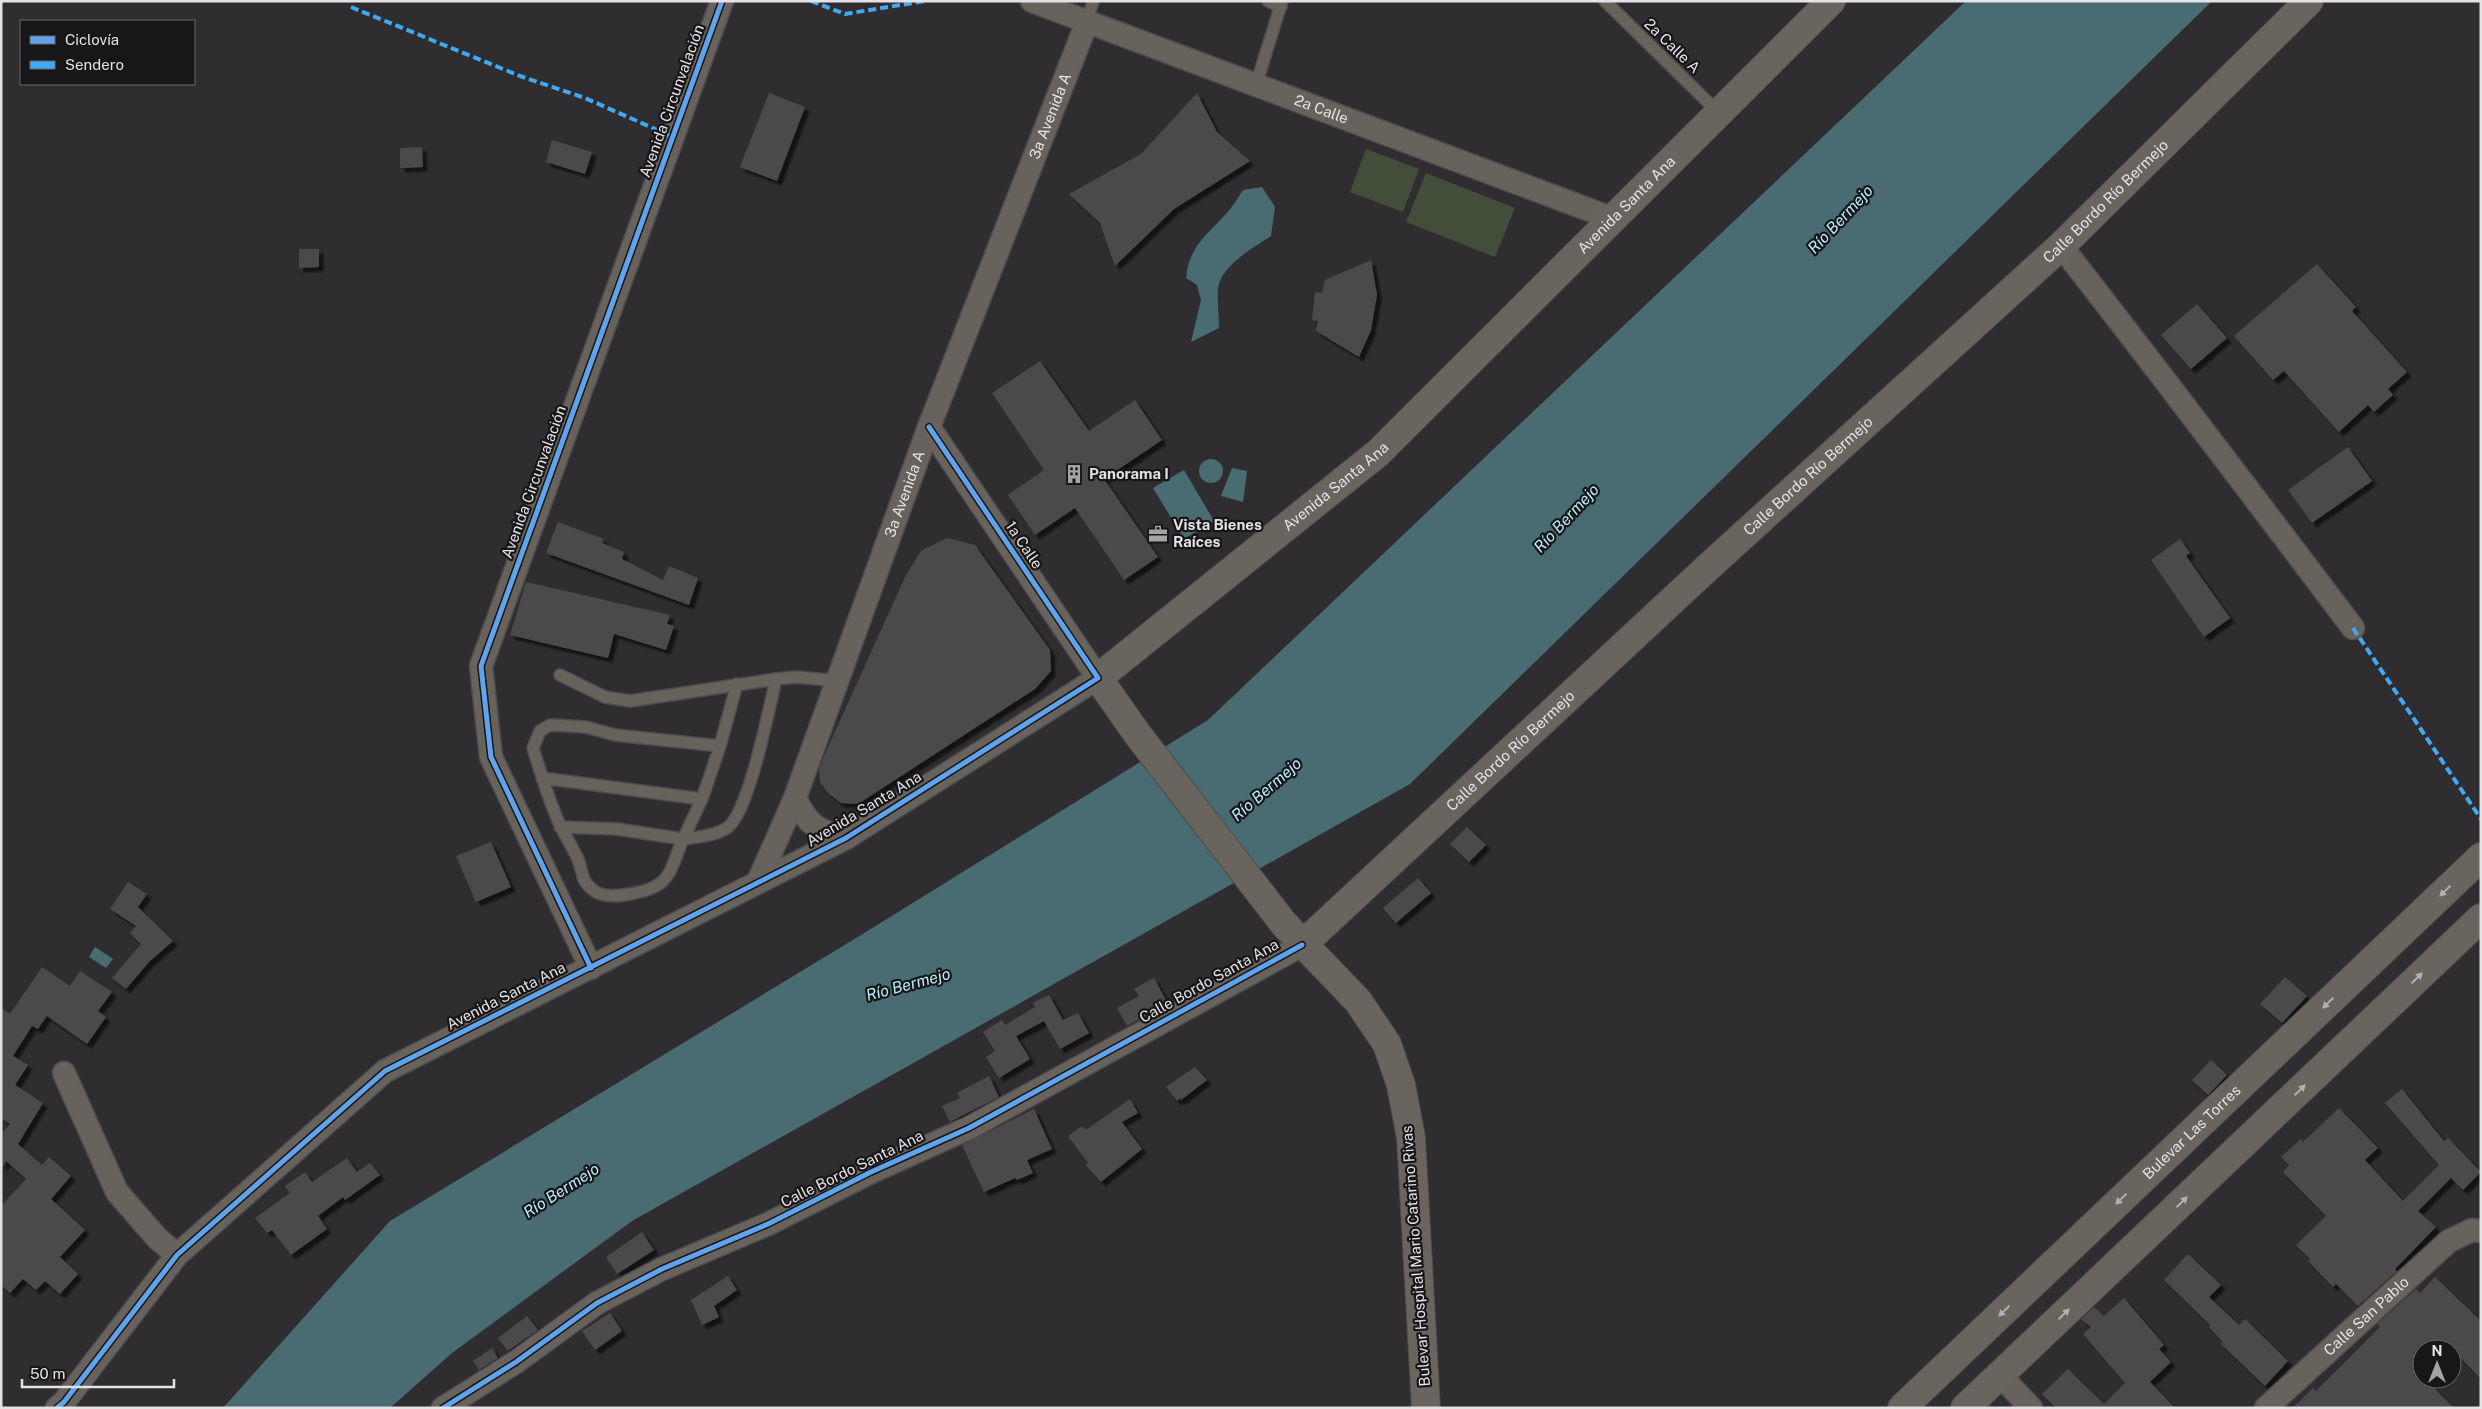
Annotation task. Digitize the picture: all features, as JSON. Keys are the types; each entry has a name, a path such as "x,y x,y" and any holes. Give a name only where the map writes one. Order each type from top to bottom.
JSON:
{"main road":[{"name":"Calle Bordo Río Bermejo","path":"1302,944 1705,570 2061,246 2309,1"},
{"name":"Avenida Santa Ana","path":"1098,678 1378,454 1611,218 1830,2"},
{"name":"1a Calle","path":"1098,678 1138,735 1255,886"},
{"name":"Bulevar Las Torres","path":"1902,1408 2481,857"},
{"name":"Bulevar Hospital Mario Catarino Rivas","path":"1255,886 1302,944 1358,1001 1387,1044 1401,1085 1411,1138 1426,1408"},
{"path":"1965,1408 2481,918"}],"street":[{"name":"Avenida Circunvalación","path":"591,968 491,757 481,666 722,1"},
{"name":"2a Calle","path":"1032,1 1090,12 1256,85 1611,218"},
{"name":"3a Avenida A","path":"758,882 795,798 839,681 929,427 1090,12"},
{"path":"2061,246 2168,382 2230,469 2353,628"},
{"name":"1a Calle","path":"929,427 1098,678"},
{"name":"Avenida Santa Ana","path":"57,1408 64,1402 177,1255 385,1071 846,838 1098,678"},
{"path":"795,798 803,814 822,832 846,838"},
{"name":"Calle Bordo Santa Ana","path":"443,1408 516,1362 597,1303 662,1269 768,1224 871,1172 969,1128 1302,944"},
{"path":"64,1073 118,1192 157,1238 177,1255"},
{"name":"Calle San Pablo","path":"2266,1408 2449,1241 2476,1231"},
{"path":"2000,1375 2028,1405"}],"lane":[{"path":"1256,85 1281,4 1268,1"},
{"name":"2a Calle A","path":"1604,1 1719,113"},
{"path":"560,675 605,697 630,701 737,684 796,677 839,681"},
{"path":"560,827 618,829 683,839 709,835 728,827 739,811 762,744 776,679"},
{"path":"720,746 616,735 586,727 550,725 540,731 533,748 542,778 560,827 578,860 582,879 594,892 614,897 634,894 662,883 672,870 683,839 702,799 720,746 737,684"},
{"path":"542,778 702,799"}],"green space":[{"path":"1366,149 1419,169 1403,212 1350,192"},
{"path":"1426,173 1515,208 1495,257 1406,222"}],"water":[{"name":"Río Bermejo","path":"1966,1 2212,1 1410,784 632,1221 452,1353 390,1408 223,1408 390,1221 861,935 1208,720"},
{"path":"1262,187 1275,207 1271,236 1239,258 1225,272 1220,280 1218,289 1219,328 1191,342 1201,300 1197,285 1186,278 1191,257 1200,242 1227,213 1243,190"},
{"path":"1211,459 1219,463 1223,471 1219,479 1211,483 1203,479 1199,471 1203,463"},
{"path":"1232,468 1247,471 1243,502 1221,496"},
{"path":"1184,470 1214,521 1184,539 1153,488"},
{"path":"95,947 113,959 106,968 89,957"}],"building":[{"path":"769,93 805,107 777,181 740,167"},
{"path":"1197,93 1217,132 1250,161 1174,209 1115,266 1100,223 1069,194 1141,154"},
{"path":"552,140 592,152 585,174 546,162"},
{"path":"422,147 423,167 400,168 400,148"},
{"path":"299,249 319,249 319,267 299,268"},
{"path":"1371,260 1377,295 1371,330 1359,357 1316,331 1318,321 1312,320 1315,292 1322,293 1325,280"},
{"path":"2317,264 2356,307 2352,311 2407,372 2388,389 2393,395 2374,412 2368,405 2339,432 2284,371 2273,380 2234,336"},
{"path":"2197,304 2227,338 2191,369 2161,335"},
{"name":"Panorama I","path":"1040,361 1089,431 1135,400 1162,440 1104,479 1158,557 1124,580 1075,508 1035,535 1008,495 1044,470 992,393"},
{"path":"2348,447 2372,481 2312,523 2288,490"},
{"path":"558,522 604,539 602,543 624,552 622,559 663,580 669,566 698,578 689,605 546,553"},
{"path":"947,538 975,545 1050,650 1051,671 1035,689 858,804 841,803 828,793 820,782 819,770 824,756 906,575 921,551"},
{"path":"2180,539 2190,553 2186,556 2230,618 2204,637 2151,560"},
{"path":"526,582 670,615 667,624 674,626 666,650 614,634 608,658 510,635"},
{"path":"1467,827 1486,845 1469,862 1450,844"},
{"path":"491,842 511,887 476,902 456,856"},
{"path":"1418,878 1431,893 1396,923 1383,908"},
{"path":"128,882 147,894 138,907 173,941 149,962 126,989 112,978 141,944 130,933 136,926 110,909"},
{"path":"42,967 70,986 80,971 112,992 98,1011 106,1017 87,1044 47,1016 38,1029 32,1026 13,1056 28,1065 15,1085 43,1103 18,1144 42,1165 49,1157 71,1176 51,1199 85,1230 60,1257 78,1274 60,1294 45,1281 36,1290 23,1279 10,1293 1,1285 1,1206 26,1179 6,1161 1,1169 1,1129 4,1131 10,1124 1,1118 1,1008 10,1014"},
{"path":"2285,977 2307,996 2282,1023 2260,1004"},
{"path":"1154,978 1168,1004 1127,1026 1117,1008 1139,996 1134,989"},
{"path":"1049,995 1063,1020 1078,1013 1089,1033 1060,1049 1044,1021 1016,1036 1030,1059 999,1078 986,1057 995,1051 983,1032 1002,1020 1005,1025 1035,1007 1033,1003"},
{"path":"2211,1060 2227,1075 2208,1095 2192,1080"},
{"path":"1195,1067 1207,1080 1177,1101 1166,1087"},
{"path":"989,1076 999,1097 950,1122 942,1106 960,1098 957,1093"},
{"path":"2402,1089 2444,1141 2448,1138 2481,1172 2463,1190 2451,1178 2418,1211 2436,1227 2395,1269 2397,1271 2358,1306 2336,1284 2333,1287 2308,1261 2310,1259 2296,1245 2326,1216 2283,1172 2289,1165 2281,1157 2301,1139 2303,1142 2339,1108 2378,1148 2365,1160 2403,1201 2439,1165 2385,1103"},
{"path":"1130,1099 1138,1113 1122,1122 1142,1149 1101,1182 1086,1165 1088,1163 1068,1136 1082,1126 1086,1130"},
{"path":"1034,1109 1052,1149 1027,1160 1033,1173 1017,1180 1015,1178 984,1192 962,1145"},
{"path":"347,1158 357,1172 370,1163 380,1175 345,1200 343,1197 318,1216 327,1229 291,1255 272,1230 267,1233 255,1218 290,1193 285,1186 305,1172 312,1182"},
{"path":"642,1232 654,1250 617,1274 606,1257"},
{"path":"2188,1254 2221,1285 2209,1297 2239,1325 2245,1319 2288,1361 2265,1386 2221,1344 2223,1342 2209,1327 2210,1325 2164,1280"},
{"path":"728,1276 737,1290 714,1306 719,1317 702,1325 691,1300"},
{"path":"2435,1277 2481,1321 2481,1379 2462,1359 2462,1339 2412,1339 2412,1389 2435,1389 2454,1408 2293,1408 2313,1388 2316,1391 2380,1327 2377,1324 2416,1289 2420,1293"},
{"path":"2124,1298 2164,1345 2159,1349 2171,1362 2150,1382 2175,1408 2056,1408 2042,1394 2068,1369 2104,1404 2125,1383 2083,1334 2091,1327 2081,1319 2094,1307 2104,1316"},
{"path":"610,1313 622,1331 595,1350 582,1331"},
{"path":"527,1316 538,1330 508,1351 498,1338"},
{"path":"492,1348 498,1358 479,1370 473,1361"}],"marked path":[{"path":"811,1 845,14 925,1"},
{"path":"351,7 520,76 585,98 673,137"},
{"path":"2353,628 2481,819"}],"cycle path":[{"path":"591,968 491,757 481,666 722,1"},
{"path":"57,1408 64,1402 177,1255 385,1071 846,838 1098,678 929,427"},
{"path":"443,1408 516,1362 597,1303 662,1269 768,1224 871,1172 969,1128 1302,945"}],"place":[{"name":"Panorama I","path":"1074,474"},
{"name":"Vista Bienes Raíces","path":"1158,534"}]}
